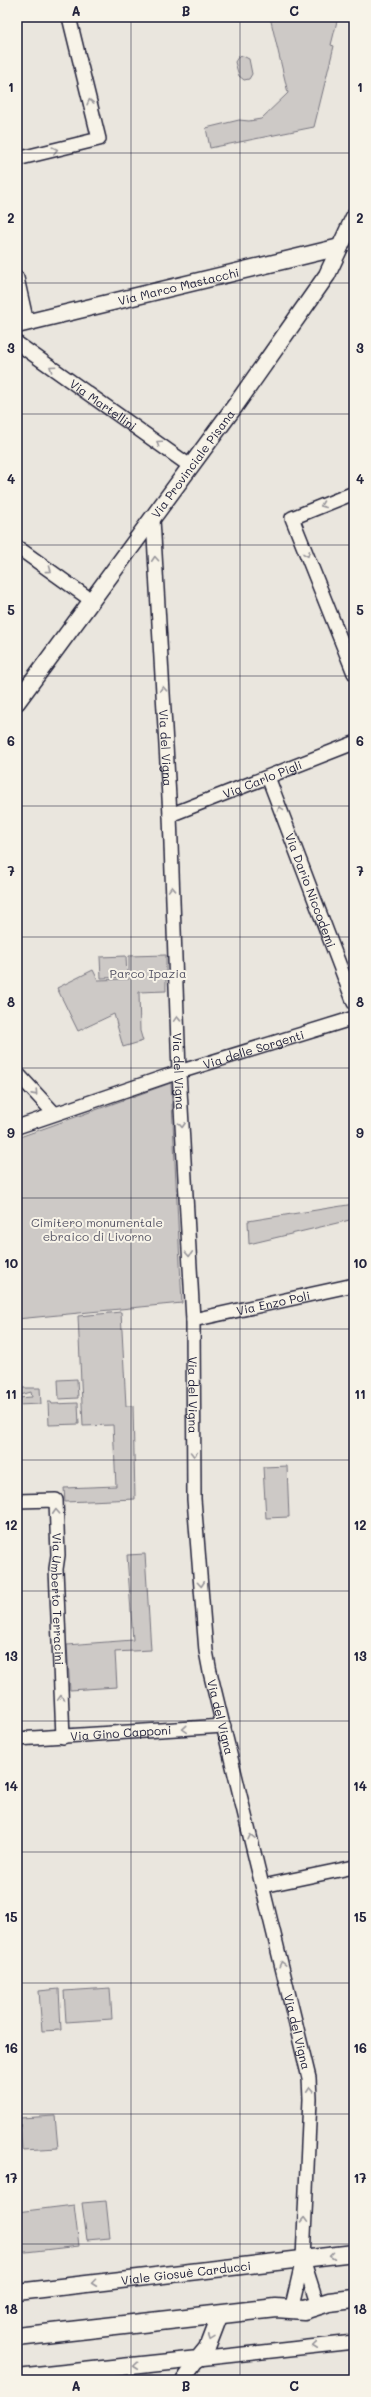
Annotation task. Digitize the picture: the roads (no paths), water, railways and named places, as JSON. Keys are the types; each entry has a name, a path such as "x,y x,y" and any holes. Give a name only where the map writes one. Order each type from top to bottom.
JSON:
{"main road":[{"path":"17,2337 220,2314 285,2305 304,2310 322,2301 354,2298"}],"street":[{"path":"17,159 99,139 68,17"},
{"name":"Via Provinciale Pisana","path":"17,702 152,519 327,276 354,217"},
{"name":"Via Marco Mastacchi","path":"22,324 340,247"},
{"path":"17,278 22,324"},
{"name":"Via Martellini","path":"17,343 190,466"},
{"path":"354,493 292,518 354,673"},
{"name":"Via del Vigna","path":"152,519 170,815 179,1072 193,1320 194,1499 206,1651 309,2078 310,2099 303,2259"},
{"path":"17,547 91,600"},
{"name":"Via Carlo Pigli","path":"170,815 354,743"},
{"name":"Via Dario Niccodemi","path":"268,777 354,1003"},
{"name":"Via delle Sorgenti","path":"17,1127 54,1113 179,1072 354,1018"},
{"path":"17,1073 54,1113"},
{"name":"Via Enzo Poli","path":"193,1320 354,1285"},
{"name":"Via Umberto Terracini","path":"17,1501 56,1500 58,1555 56,1569 63,1737"},
{"name":"Via Gino Capponi","path":"17,1739 224,1726"},
{"path":"263,1886 354,1866"},
{"name":"Viale Giosuè Carducci","path":"17,2292 354,2253"},
{"path":"303,2259 322,2301"},
{"path":"285,2305 303,2259"},
{"path":"184,2380 207,2348 220,2314"},
{"path":"17,2378 354,2342"}],"park label":[{"name":"Parco Ipazia","path":"148,973"},
{"name":"Cimitero monumentale ebraico di Livorno","path":"97,1229"}]}
